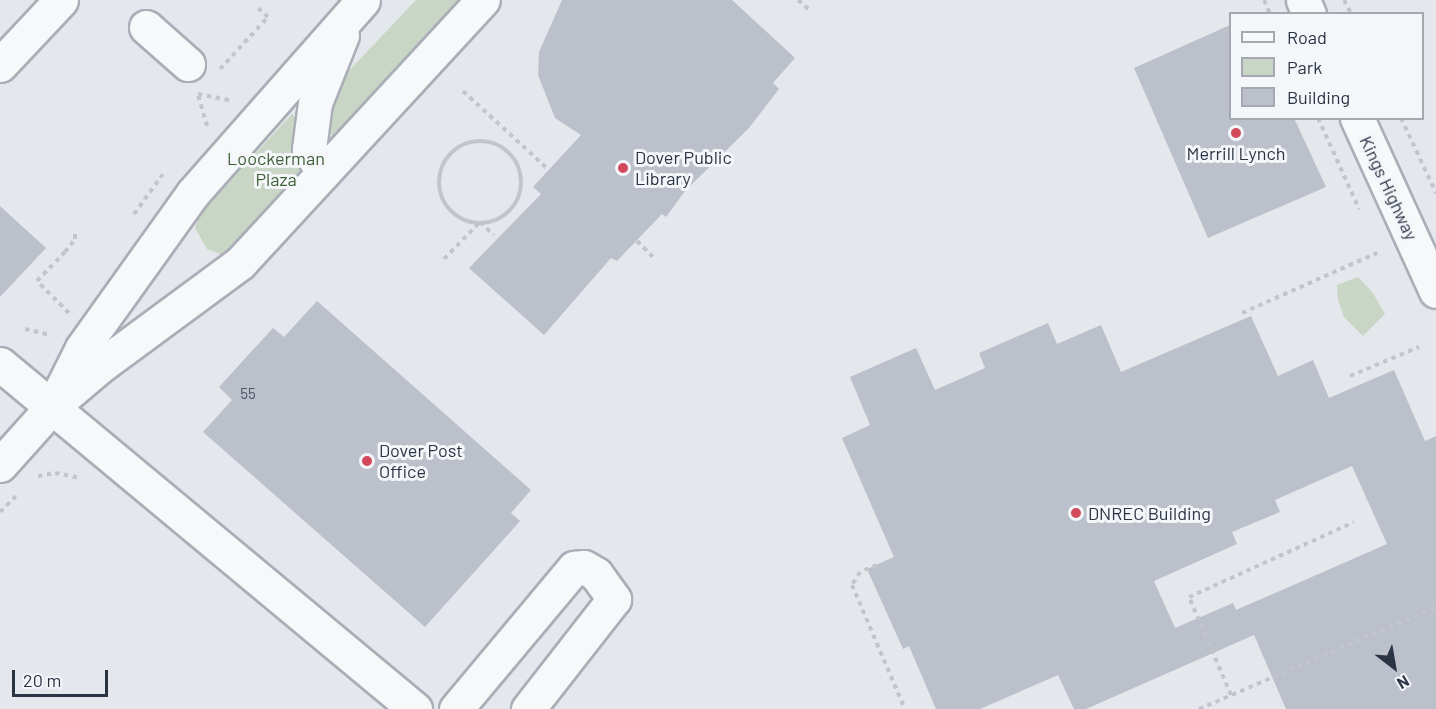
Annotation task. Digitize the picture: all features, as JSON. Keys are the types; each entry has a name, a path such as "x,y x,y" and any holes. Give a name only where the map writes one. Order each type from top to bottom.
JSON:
{"street":[{"path":"0,65 61,0"},
{"path":"0,465 52,407 99,367 240,263 483,0"},
{"path":"323,173 309,149 315,103 357,7"},
{"path":"52,407 82,348 193,193 357,7"},
{"path":"146,27 188,64"},
{"name":"Kings Highway","path":"1358,120 1436,291"},
{"path":"0,364 415,709"},
{"path":"456,709 574,568 584,567 596,574 614,599 528,709"}],"path":[{"path":"798,0 812,12"},
{"path":"463,90 549,170"},
{"path":"207,126 198,94 231,100"},
{"path":"1319,120 1359,209"},
{"path":"1402,120 1436,193"},
{"path":"444,259 480,222 498,219 509,211 520,186 515,160 494,143 481,141 456,149 447,158 439,183 448,208 458,216 480,222 494,235"},
{"path":"71,315 37,281 75,239 75,230"},
{"path":"637,241 655,259"},
{"path":"1242,313 1377,253"},
{"path":"25,329 36,334 54,335 58,331"},
{"path":"1350,376 1419,346"},
{"path":"33,480 40,474 55,473 81,478"},
{"path":"0,513 20,492"},
{"path":"1231,695 1189,597 1354,522"},
{"path":"877,565 860,572 852,585 905,709"},
{"path":"1199,709 1436,607"}],"green space":[{"name":"Loockerman Plaza","path":"416,0 466,0 333,139 324,113 341,79"},
{"name":"Loockerman Plaza","path":"292,114 300,121 305,166 301,179 239,245 223,255 207,249 195,228 201,212"},
{"path":"1358,277 1373,293 1385,314 1363,336 1344,317 1338,300 1337,285"}],"building":[{"name":"Dover Public Library","path":"562,0 732,0 795,58 773,83 779,89 749,128 685,191 666,217 662,214 617,261 611,258 544,335 469,268 541,194 533,187 581,135 555,118 538,75 539,52"},
{"name":"Merrill Lynch","path":"1229,25 1229,120 1295,120 1326,187 1208,238 1134,68"},
{"path":"0,206 46,248 0,297"},
{"name":"Dover Post Office","path":"317,301 531,490 511,513 520,521 425,627 203,432 232,400 219,387 273,328 284,337"},
{"name":"DNREC Building","path":"1251,316 1278,376 1313,360 1329,398 1394,370 1425,441 1436,436 1436,709 1286,709 1254,635 1086,709 1074,709 1058,675 980,709 936,709 909,646 903,649 867,569 894,557 842,438 870,425 850,377 916,348 935,390 985,368 979,353 1048,323 1057,344 1101,325 1121,372","holes":["1352,466 1387,544 1236,610 1233,603 1175,628 1154,581 1237,544 1232,532 1280,512 1275,500"]}],"place":[{"name":"Merrill Lynch","path":"1236,133"},
{"name":"Dover Public Library","path":"623,168"},
{"name":"Dover Post Office","path":"367,461"},
{"name":"DNREC Building","path":"1076,513"}]}
